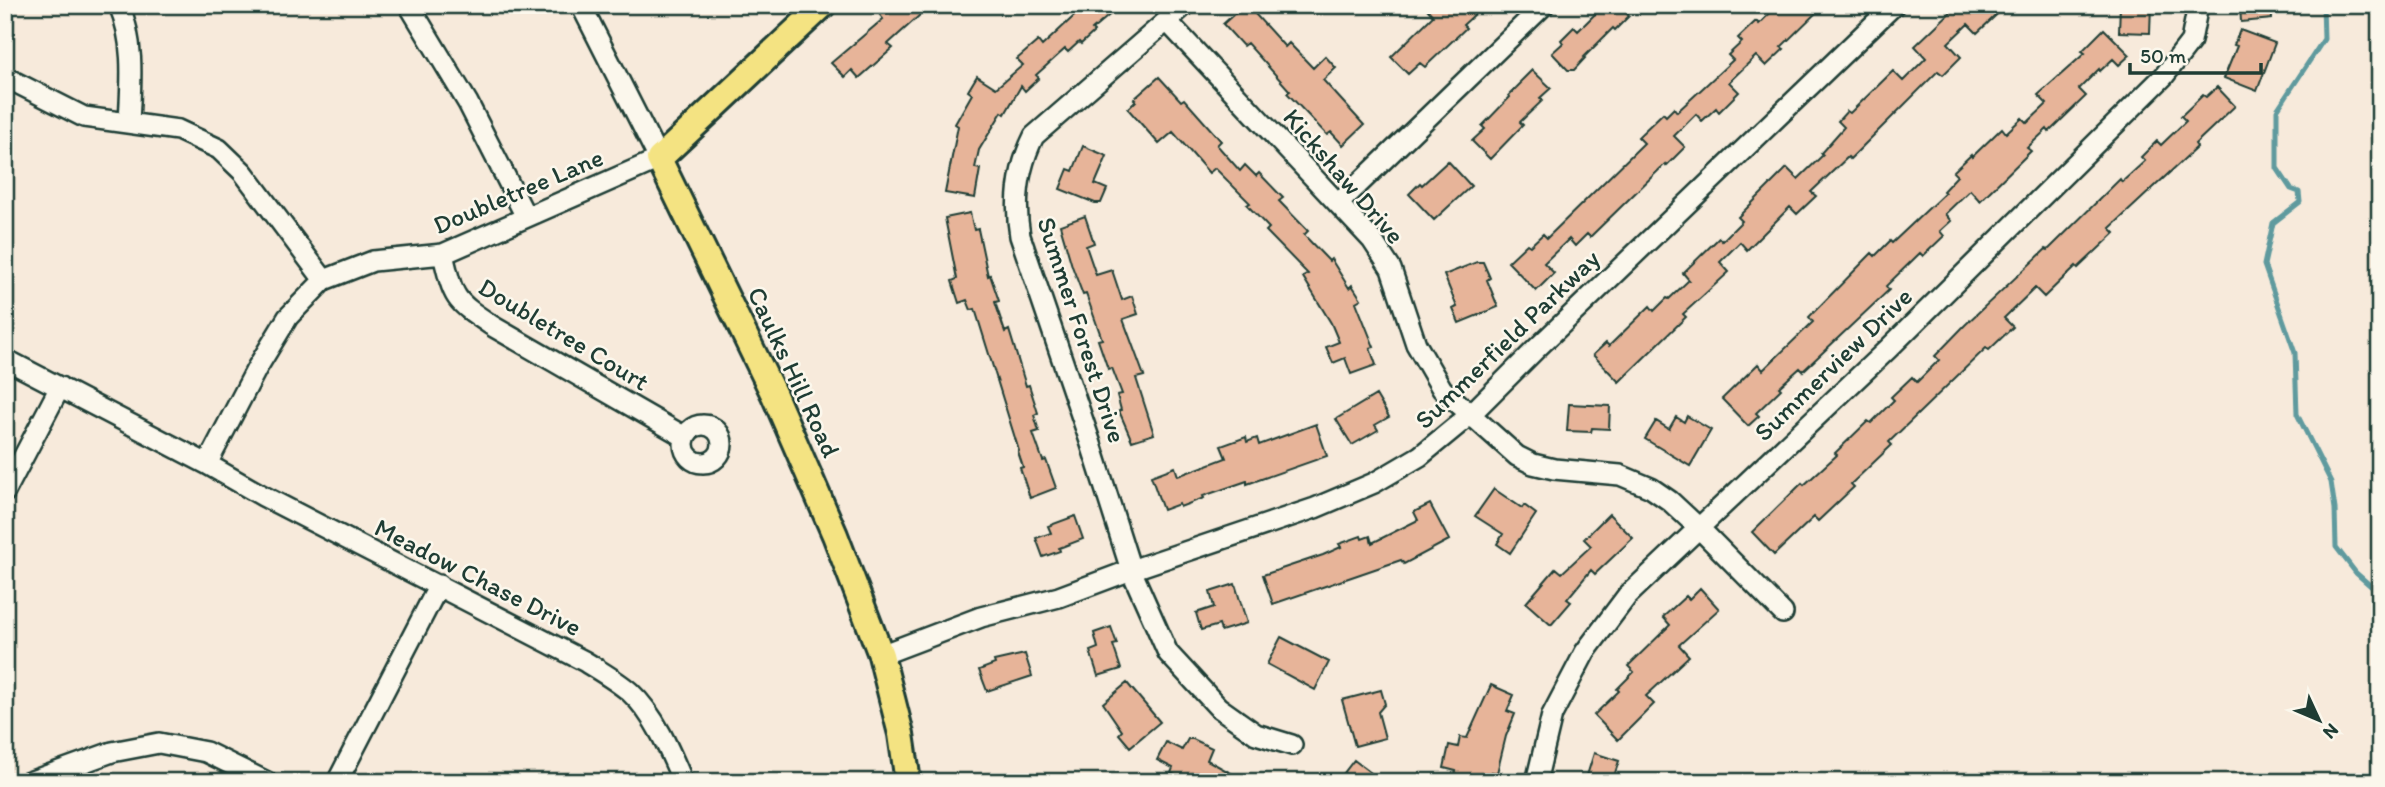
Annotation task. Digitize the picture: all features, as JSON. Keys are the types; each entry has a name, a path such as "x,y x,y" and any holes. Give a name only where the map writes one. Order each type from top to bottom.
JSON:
{"main road":[{"path":"659,159 823,5"},
{"name":"Caulks Hill Road","path":"659,159 774,395 835,535 881,654 901,734 908,782"}],"street":[{"path":"119,5 126,20 132,64 129,122"},
{"path":"410,5 468,103 526,217"},
{"name":"Caulks Hill Road","path":"581,5 659,159"},
{"name":"Summer Forest Drive","path":"1185,5 1034,136 1025,154 1016,202 1020,236 1131,570 1168,653 1217,706 1256,734 1292,745"},
{"path":"1338,204 1544,5"},
{"name":"Summerfield Parkway","path":"881,654 981,617 1059,597 1315,508 1374,483 1420,456 1471,414 1894,5"},
{"name":"Summerview Drive","path":"1535,782 1552,715 1585,652 1628,596 1888,349 2164,76 2191,41 2198,5"},
{"name":"Kickshaw Drive","path":"1167,21 1372,240 1391,269 1416,344 1442,389 1504,445 1525,460 1555,468 1620,475 1651,488 1670,501 1699,528 1783,613"},
{"path":"5,77 84,117 178,130 225,154 243,172 324,280"},
{"name":"Doubletree Lane","path":"207,464 257,368 288,317 324,280 373,261 443,254 659,159"},
{"name":"Doubletree Court","path":"443,254 451,290 464,307 685,437"},
{"name":"Meadow Chase Drive","path":"5,359 263,496 584,661 632,694 667,745 683,782"},
{"path":"5,492 60,387"},
{"path":"337,782 439,585"},
{"path":"29,782 112,752 159,743 206,752 267,782"}],"building":[{"path":"890,5 931,5 888,44 893,48 859,78 852,70 845,77 831,63 883,19 880,15"},
{"path":"1086,5 1121,5 1092,30 1094,32 1081,44 1079,42 1068,52 1065,49 1036,75 1039,78 1025,91 1021,86 979,150 975,168 980,169 975,198 945,193 958,126 955,124 972,94 968,91 977,76 996,88 1023,65 1017,59 1038,41 1042,46"},
{"path":"1247,5 1285,47 1289,43 1313,68 1325,56 1336,68 1323,80 1364,125 1343,145 1331,132 1327,135 1287,93 1290,91 1247,43 1243,46 1223,24"},
{"path":"1424,5 1485,5 1463,25 1466,28 1425,67 1420,63 1408,74 1391,57 1433,16"},
{"path":"1604,5 1636,5 1627,14 1629,16 1615,30 1613,28 1574,70 1568,70 1552,53 1574,27 1578,31"},
{"path":"1778,5 1824,5 1781,47 1784,49 1766,66 1756,56 1729,82 1739,92 1719,112 1716,108 1702,121 1696,114 1674,136 1685,147 1590,237 1587,234 1575,246 1569,239 1544,263 1554,273 1536,291 1508,262 1527,244 1530,246 1543,234 1547,238 1644,143 1638,137 1663,113 1666,116 1674,108 1677,112 1733,60 1728,55 1742,42 1738,38 1756,21 1759,24"},
{"path":"1958,5 2007,5 1977,33 1968,24 1948,43 1961,57 1943,75 1938,71 1850,159 1848,157 1811,192 1816,196 1797,214 1790,207 1747,250 1740,242 1720,262 1729,272 1683,314 1686,317 1619,382 1593,355 1606,343 1609,346 1650,306 1654,311 1689,280 1683,273 1719,238 1722,241 1742,221 1738,217 1787,168 1798,179 1823,155 1821,153 1844,127 1838,121 1847,111 1850,113 1893,71 1903,81 1926,58 1915,46"},
{"path":"2120,5 2151,5 2150,33 2119,32"},
{"path":"2240,5 2271,5 2272,19 2241,22"},
{"path":"2104,29 2130,55 2119,65 2113,59 2100,71 2099,69 2079,89 2086,96 2049,132 2047,129 2027,148 2031,151 1980,201 1970,190 1945,214 1951,221 1940,231 1944,236 1923,256 1920,253 1886,286 1889,290 1803,371 1800,368 1779,387 1781,389 1756,413 1759,416 1748,426 1722,399 1758,364 1763,370 1813,322 1809,317 1872,253 1875,256 1890,241 1892,243 1945,193 1943,191 1957,176 1953,172 1971,155 1972,157 2002,128 2006,133 2022,118 2027,123 2047,104 2038,95 2085,53 2082,51"},
{"path":"2240,30 2275,43 2257,91 2224,78 2237,46 2234,45"},
{"path":"1532,70 1551,88 1540,98 1543,100 1520,122 1523,125 1490,159 1472,141 1485,129 1482,126"},
{"path":"1159,77 1181,101 1184,99 1221,141 1217,145 1240,171 1245,165 1256,176 1259,173 1283,198 1279,201 1308,231 1304,235 1329,261 1331,259 1349,288 1352,285 1361,299 1356,302 1374,347 1370,348 1376,365 1351,374 1345,358 1333,363 1326,347 1339,342 1331,323 1303,277 1308,274 1266,231 1269,228 1247,205 1250,203 1215,168 1209,173 1173,132 1159,144 1128,109 1136,101 1134,99"},
{"path":"2217,87 2235,106 2195,144 2197,147 2110,228 2115,233 2078,268 2076,266 2044,297 2035,288 2004,318 2013,327 1989,350 1986,348 1889,442 1892,445 1851,484 1854,487 1818,521 1814,517 1774,555 1752,532 1802,483 1804,485 1837,455 1835,453 1868,421 1871,423 1894,400 1891,397 1912,377 1917,382 1939,360 1935,356 1965,325 2048,250 2120,179 2122,182 2145,161 2141,157 2157,141 2161,145 2186,121 2181,116 2203,95 2206,97"},
{"path":"1083,146 1107,156 1095,184 1107,189 1101,203 1060,189 1068,169 1073,171"},
{"path":"1448,161 1471,186 1434,220 1409,194"},
{"path":"970,213 974,230 978,229 988,276 990,275 999,301 995,302 1005,332 1009,330 1026,386 1029,385 1038,413 1034,415 1039,431 1033,433 1056,488 1030,498 1020,468 1023,467 1019,451 975,309 971,310 967,300 959,303 952,281 957,279 945,218"},
{"path":"1085,216 1094,243 1086,246 1096,275 1112,270 1122,300 1132,296 1138,314 1123,319 1144,376 1136,378 1154,434 1132,441 1119,411 1121,410 1117,395 1122,394 1112,368 1108,369 1098,340 1102,339 1086,294 1083,295 1072,266 1060,225"},
{"path":"1483,262 1498,307 1459,323 1453,309 1457,307 1444,275"},
{"path":"1376,395 1389,417 1375,425 1378,430 1352,445 1336,419"},
{"path":"1569,404 1610,406 1609,429 1592,428 1591,432 1567,431"},
{"path":"1687,416 1711,430 1690,466 1645,439 1656,421 1669,429 1676,417 1684,422"},
{"path":"1316,424 1327,456 1203,496 1204,498 1180,507 1179,504 1163,510 1151,476 1175,467 1178,476 1226,458 1221,446 1246,437 1247,442 1257,438 1259,445"},
{"path":"1494,489 1536,514 1510,553 1497,544 1503,534 1475,516"},
{"path":"1430,504 1449,540 1404,564 1401,560 1273,604 1263,575 1323,555 1341,547 1339,544 1361,536 1362,539 1370,536 1372,543 1418,520 1414,512"},
{"path":"1609,514 1633,538 1595,574 1591,570 1567,599 1571,602 1551,625 1526,603 1556,568 1562,573 1591,546 1584,539"},
{"path":"1075,516 1083,539 1043,557 1036,538 1051,533 1048,526"},
{"path":"1235,584 1247,623 1221,631 1219,625 1201,630 1196,613 1214,607 1210,592"},
{"path":"1700,588 1719,609 1679,645 1689,656 1646,696 1654,704 1618,740 1594,715 1634,672 1628,666 1670,625 1663,617 1686,596 1689,599"},
{"path":"1111,627 1117,644 1113,645 1121,669 1098,676 1090,651 1098,648 1094,633"},
{"path":"1281,637 1329,662 1315,690 1267,664"},
{"path":"1025,654 1032,676 987,691 979,670 995,664 994,661"},
{"path":"1127,683 1160,722 1130,747 1119,734 1122,731 1103,703"},
{"path":"1491,685 1514,695 1507,711 1515,714 1506,736 1497,773 1492,772 1490,782 1453,782 1456,771 1444,768 1449,745 1458,747 1460,737 1467,738"},
{"path":"1381,690 1385,704 1378,712 1385,738 1355,746 1342,700"},
{"path":"1188,739 1212,748 1207,760 1247,782 1188,782 1171,773 1173,768 1157,760 1166,742 1182,750"},
{"path":"1594,753 1619,761 1612,782 1585,782"},
{"path":"1354,760 1371,773 1364,782 1337,782"}],"waterway":[{"path":"2323,5 2324,39 2277,110 2277,168 2291,189 2299,192 2300,202 2273,223 2264,265 2295,353 2297,414 2331,482 2336,547 2356,573 2380,594"},
{"path":"2380,728 2374,737 2380,753"}]}
